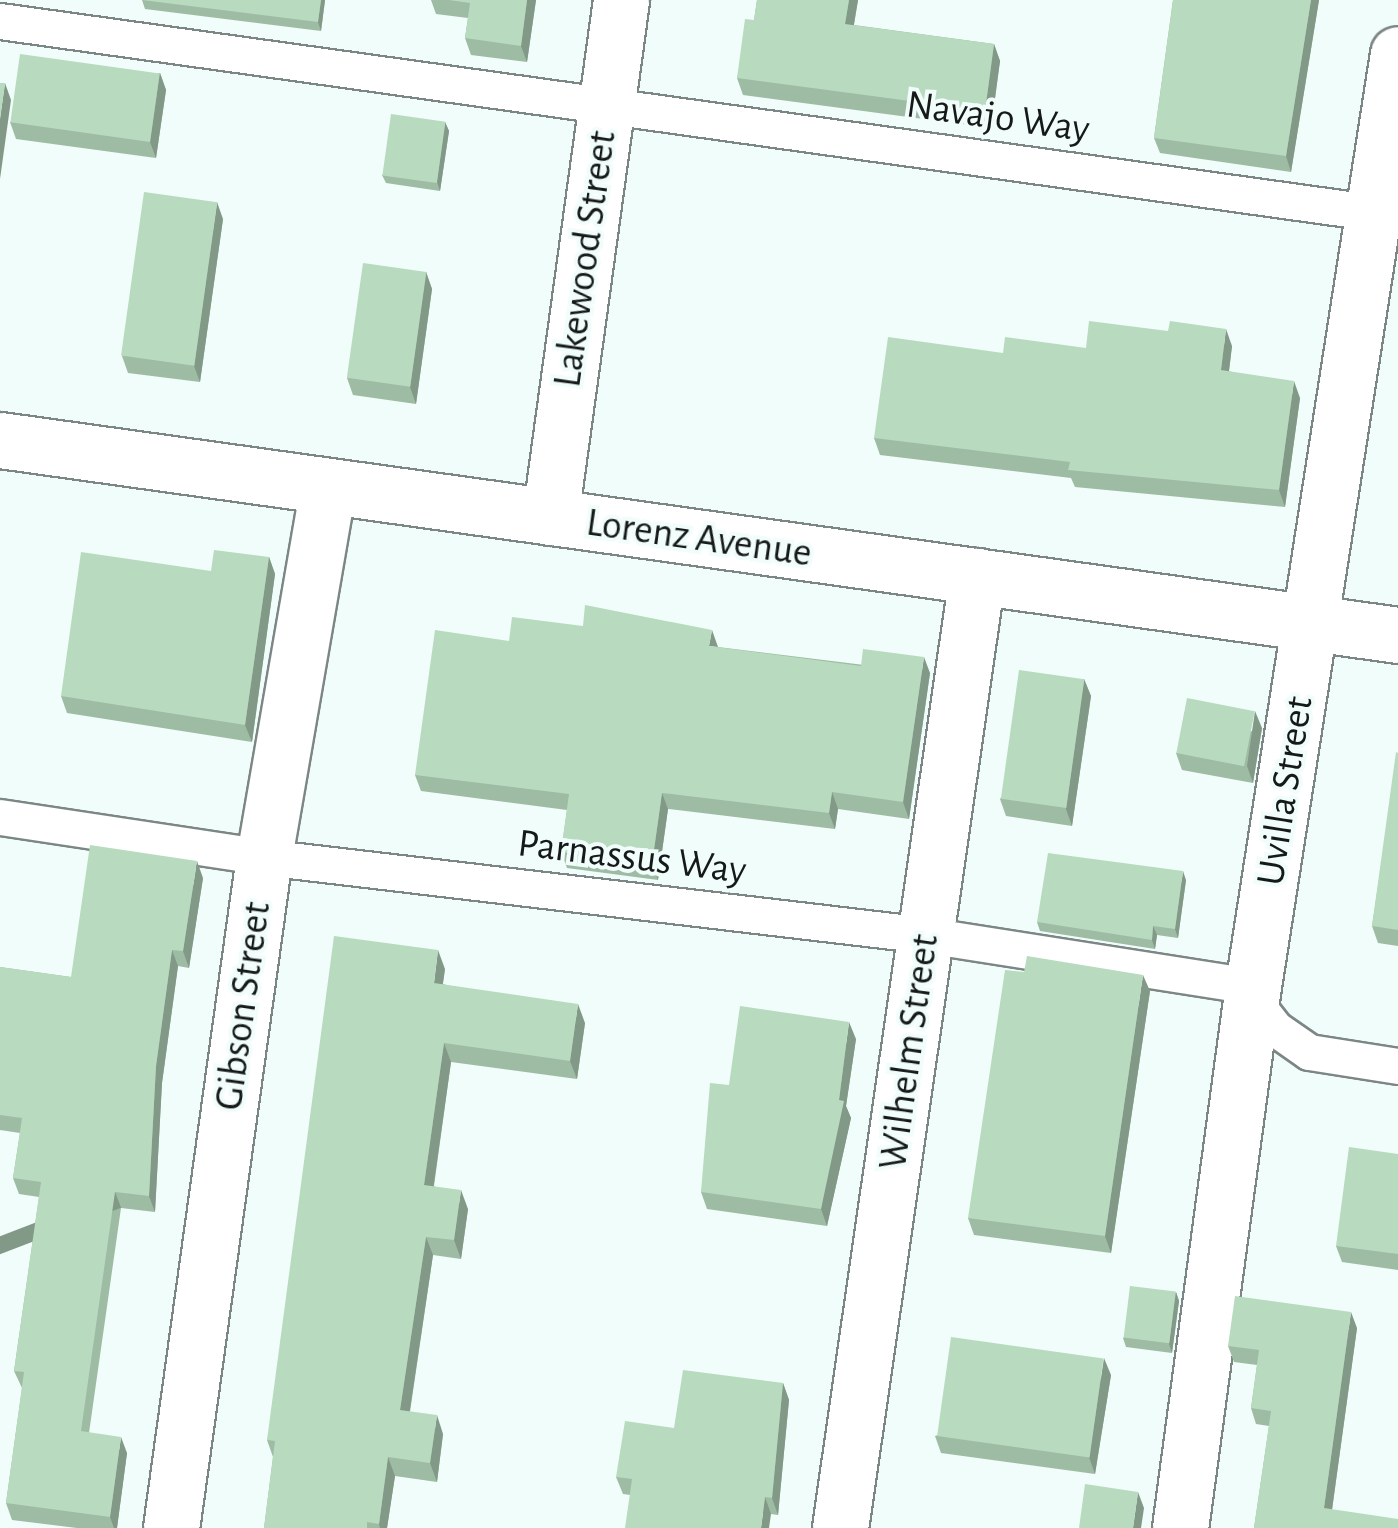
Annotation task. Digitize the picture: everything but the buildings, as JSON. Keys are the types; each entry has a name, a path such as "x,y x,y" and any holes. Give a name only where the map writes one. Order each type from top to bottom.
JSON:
{"street":[{"name":"Lakewood Street","path":"550,517 620,0"},
{"name":"Uvilla Street","path":"1180,1528 1253,993 1377,214 1398,54"},
{"name":"Lorenz Avenue","path":"0,440 1398,634"},
{"name":"Gibson Street","path":"171,1528 264,857 328,486"},
{"name":"Wilhelm Street","path":"840,1528 976,576"}],"lane":[{"name":"Navajo Way","path":"0,21 1377,214"},
{"name":"Parnassus Way","path":"0,817 264,857 926,935 1253,993"},
{"path":"1253,993 1276,1029 1309,1052 1398,1066"}]}
